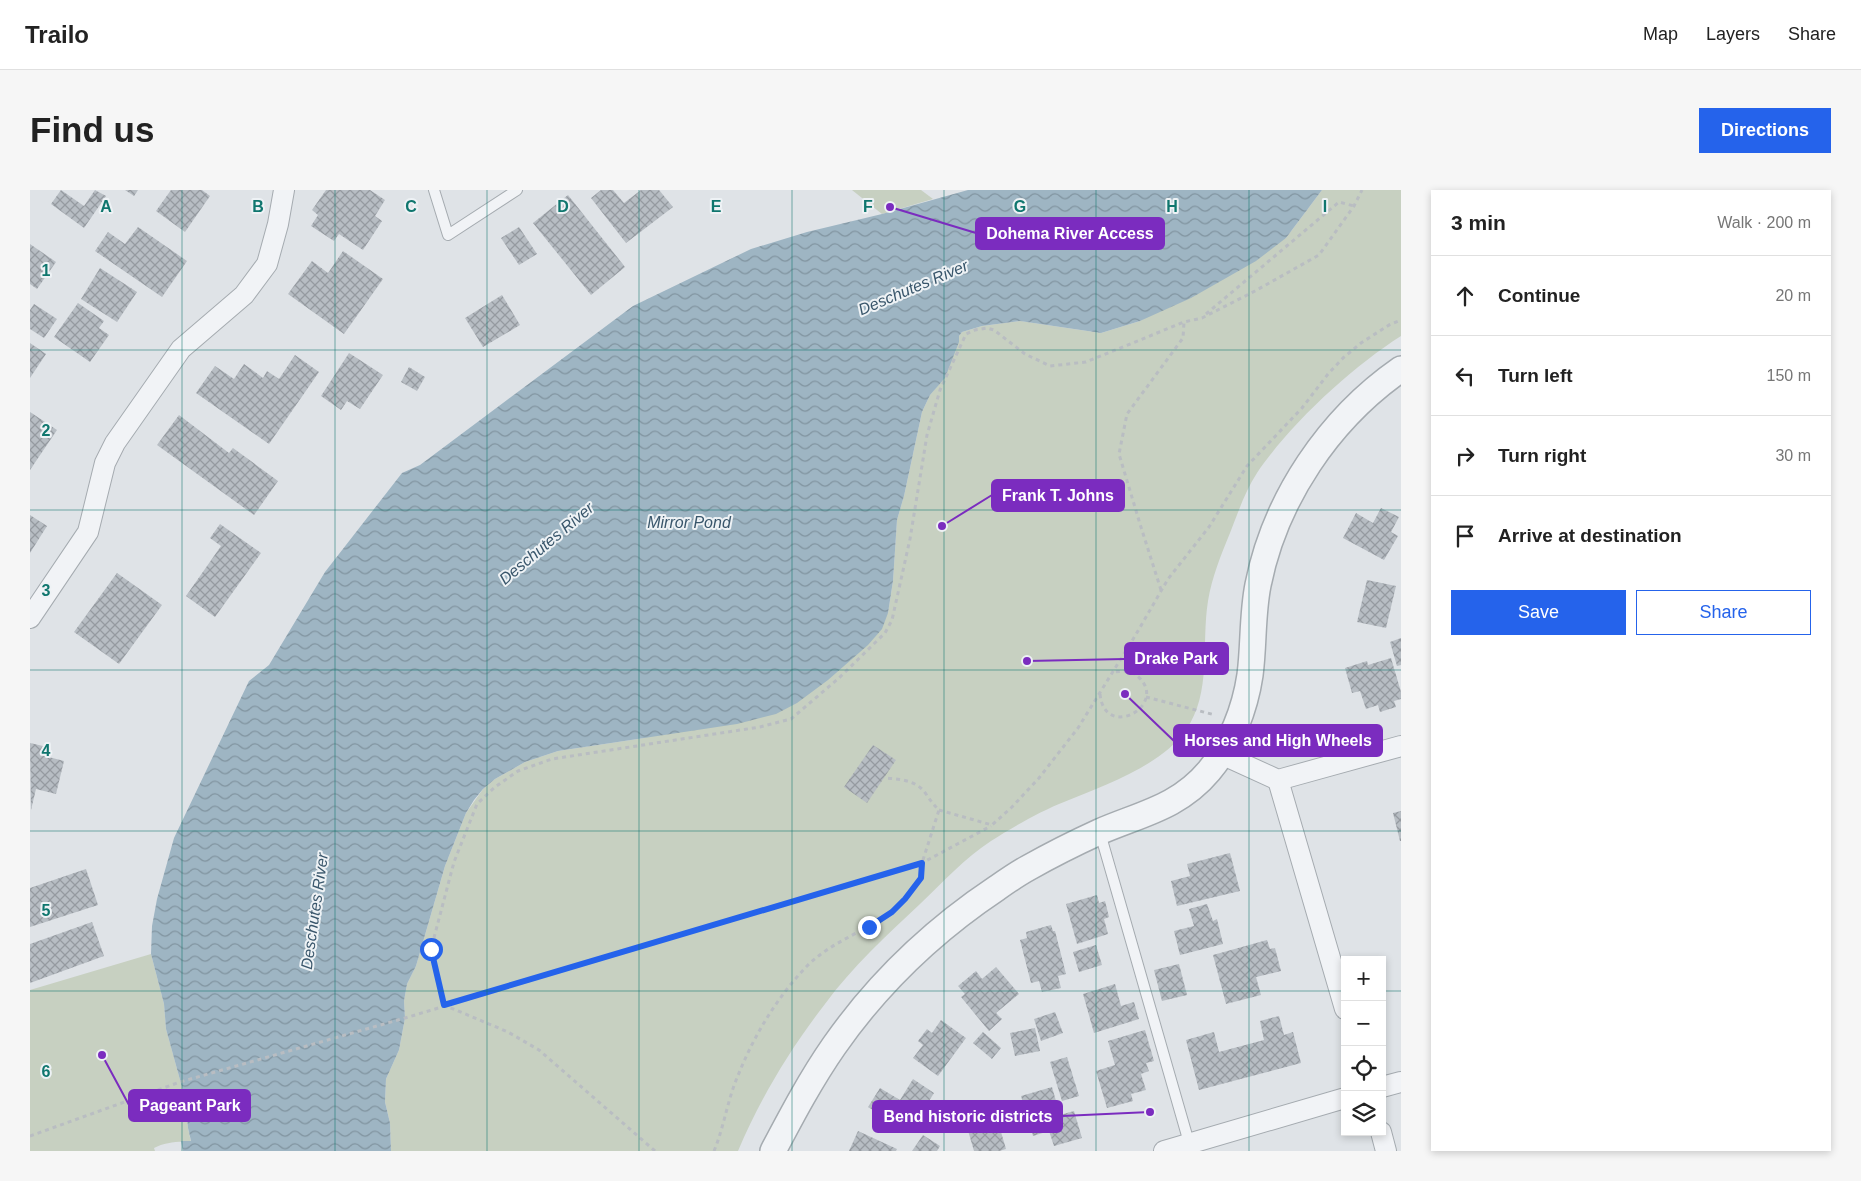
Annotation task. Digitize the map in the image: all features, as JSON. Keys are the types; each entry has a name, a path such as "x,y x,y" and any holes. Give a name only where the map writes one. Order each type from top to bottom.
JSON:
{"street":[{"path":"30,618 88,532 105,463 115,443 181,349 244,295 266,264 278,224 284,190"},
{"path":"773,1151 800,1099 834,1046 870,1000 911,955 965,909 1026,869 1100,832 1164,807 1190,790 1208,772 1222,754 1239,720 1250,675 1258,585 1274,530 1299,479 1337,426 1358,404 1401,369"},
{"path":"1222,754 1278,780 1401,746"},
{"path":"1278,780 1343,1001"},
{"path":"1386,1086 1401,1082"},
{"path":"1164,1151 1190,1147 1341,1099"},
{"path":"1382,1136 1386,1151"}],"lane":[{"path":"434,190 448,235 517,190"},
{"path":"1100,832 1190,1147"}],"path":[{"path":"444,1005 431,949 457,854 477,804 495,787 518,771 552,759 760,728 791,719 839,678 885,633 892,620 910,539 927,435 940,390 966,334 987,328 994,330 1025,354 1050,366 1086,362 1184,322 1202,318 1319,255 1354,206 1362,190"},
{"path":"1202,318 1340,202 1354,206"},
{"path":"30,1136 180,1082 405,1018 922,863 992,825 1039,778 1078,728 1168,579 1209,527 1247,466 1302,408 1343,358 1389,324 1401,320"},
{"path":"1162,590 1119,454 1127,414 1183,338 1184,322"},
{"path":"1100,693 1100,701 1110,713 1125,717 1138,711 1143,704 1146,697 1146,689 1137,675 1130,672 1112,672"},
{"path":"1146,697 1239,720"},
{"path":"884,778 900,779 914,784 925,792 930,801 939,810 992,825"},
{"path":"714,1151 736,1079 752,1044 777,1002 808,965 834,945 869,927 892,912 905,899 921,878 922,863 939,810"},
{"path":"444,1005 508,1032 539,1050 655,1151"}],"green space":[{"path":"852,190 921,190 933,199 882,214"},
{"path":"1322,190 1401,190 1401,336 1362,364 1304,416 1271,454 1253,480 1242,502 1214,575 1208,601 1203,684 1199,700 1186,730 1175,743 1162,754 1130,774 1055,806 1017,825 981,848 954,871 870,952 835,990 812,1021 777,1075 756,1112 738,1151 391,1151 390,1123 385,1102 386,1079 399,1050 405,1018 404,1001 407,984 416,966 445,866 466,813 483,789 495,779 525,762 558,751 644,738 888,613 893,581 897,520 922,412 930,395 945,377 962,332 982,326 1020,321 1101,333 1140,321 1286,238"},
{"path":"151,954 164,1004 166,1029 185,1098 191,1142 167,1143 154,1148 155,1151 30,1151 30,990"}],"water":[{"name":"Mirror Pond","path":"968,190 1322,190 1286,238 1256,261 1191,298 1140,321 1101,333 1020,321 982,326 962,332 945,378 930,395 922,412 897,520 893,581 888,613 882,629 868,645 828,680 797,703 776,714 737,724 558,751 525,762 495,779 483,789 466,813 445,866 416,966 407,984 404,1001 405,1018 399,1050 386,1079 385,1102 390,1123 391,1151 183,1151 181,1141 191,1141 185,1098 166,1029 164,1004 151,954 152,926 157,899 174,838 249,681 269,665 325,572 402,473 420,465 633,306 751,249 807,232 882,214"}],"building":[{"path":"61,190 84,206 95,190 106,196 84,228 51,204"},
{"path":"125,190 138,190 134,196"},
{"path":"171,190 202,190 210,196 185,232 156,211"},
{"path":"326,190 370,190 385,200 375,216 382,221 363,250 339,234 334,241 311,226 318,215 312,210"},
{"path":"601,190 613,190 624,203 641,190 659,190 673,207 626,243 591,198"},
{"path":"568,195 625,267 591,295 533,223"},
{"path":"138,227 187,261 162,297 95,251 108,232 125,244"},
{"path":"519,227 537,254 519,265 501,238"},
{"path":"30,244 56,262 37,289 30,284"},
{"path":"343,251 383,279 344,334 288,294 312,261 328,273"},
{"path":"100,268 137,292 117,322 81,299"},
{"path":"502,295 520,325 483,347 465,318"},
{"path":"78,303 104,321 99,328 109,335 90,362 54,337"},
{"path":"34,304 57,319 44,338 30,329 30,310"},
{"path":"30,343 46,354 30,378"},
{"path":"349,353 383,375 360,409 347,401 341,410 321,396"},
{"path":"295,355 319,372 269,444 196,393 215,366 234,379 244,364 263,378 267,371 279,379"},
{"path":"409,367 425,377 417,391 401,382"},
{"path":"30,412 57,430 30,470"},
{"path":"179,415 229,453 233,448 278,481 254,515 157,445"},
{"path":"1381,508 1399,517 1391,532 1398,536 1384,560 1343,538 1356,513 1373,523"},
{"path":"30,515 47,526 30,553"},
{"path":"220,524 261,553 215,617 186,596 221,546 210,538"},
{"path":"117,573 162,605 119,664 74,632"},
{"path":"1367,580 1396,586 1386,628 1357,622"},
{"path":"1401,638 1401,665 1397,666 1390,642"},
{"path":"1391,658 1401,692 1401,699 1394,701 1396,707 1380,712 1378,705 1366,709 1360,691 1352,693 1345,668 1367,661 1368,665"},
{"path":"30,743 43,746 41,755 64,761 56,794 36,789 31,810"},
{"path":"873,745 896,760 867,803 844,787"},
{"path":"1401,811 1401,841 1400,841 1393,813"},
{"path":"1230,853 1240,891 1177,906 1171,881 1190,876 1187,864"},
{"path":"86,869 98,905 30,927 30,888"},
{"path":"1097,895 1099,903 1105,901 1109,917 1104,919 1108,934 1077,944 1066,904"},
{"path":"1207,904 1213,921 1217,919 1223,944 1180,955 1174,931 1194,926 1189,909"},
{"path":"92,922 104,956 30,983 30,944"},
{"path":"1051,925 1053,931 1055,931 1066,974 1058,976 1061,988 1042,992 1039,981 1031,983 1020,940 1027,938 1026,932"},
{"path":"1267,940 1270,949 1275,948 1281,971 1256,977 1261,995 1226,1004 1213,955"},
{"path":"1096,945 1102,965 1079,972 1073,952"},
{"path":"1179,964 1187,995 1162,1001 1154,970"},
{"path":"996,967 1019,994 996,1013 1002,1019 989,1031 961,997 965,994 958,986 976,971 982,979"},
{"path":"1115,984 1121,1006 1134,1002 1139,1019 1094,1033 1083,994"},
{"path":"1055,1012 1063,1033 1041,1041 1034,1019"},
{"path":"1279,1016 1284,1035 1293,1032 1301,1063 1199,1090 1186,1040 1214,1032 1219,1052 1264,1040 1260,1021"},
{"path":"941,1020 966,1038 938,1076 913,1058 923,1045 918,1041 927,1029 932,1033"},
{"path":"1035,1028 1040,1051 1015,1056 1010,1033"},
{"path":"1145,1030 1154,1061 1146,1063 1149,1071 1141,1074 1146,1090 1131,1094 1133,1101 1107,1108 1096,1071 1115,1065 1108,1041"},
{"path":"983,1032 1001,1048 992,1059 973,1043"},
{"path":"1067,1057 1079,1096 1062,1101 1050,1062"},
{"path":"913,1079 934,1093 909,1133 868,1107 880,1088 900,1100"},
{"path":"1052,1087 1060,1115 1074,1111 1082,1138 1054,1146 1049,1131 1033,1136 1021,1096"},
{"path":"994,1108 1006,1149 999,1151 974,1151 964,1117"},
{"path":"858,1131 897,1149 896,1151 849,1151"},
{"path":"923,1135 940,1146 937,1151 912,1151"}],"place":[{"name":"Dohema River Access","path":"890,207"},
{"name":"Frank T. Johns","path":"942,526"},
{"name":"Drake Park","path":"1027,661"},
{"name":"Horses and High Wheels","path":"1125,694"},
{"name":"Pageant Park","path":"102,1055"},
{"name":"Bend historic districts","path":"1150,1112"}],"route":[{"path":"431,949 444,1005 922,863 921,878 905,899 892,912 869,927"}],"water label":[{"name":"Deschutes River","path":"913,287"},
{"name":"Deschutes River","path":"546,543"},
{"name":"Deschutes River","path":"314,911"}]}
